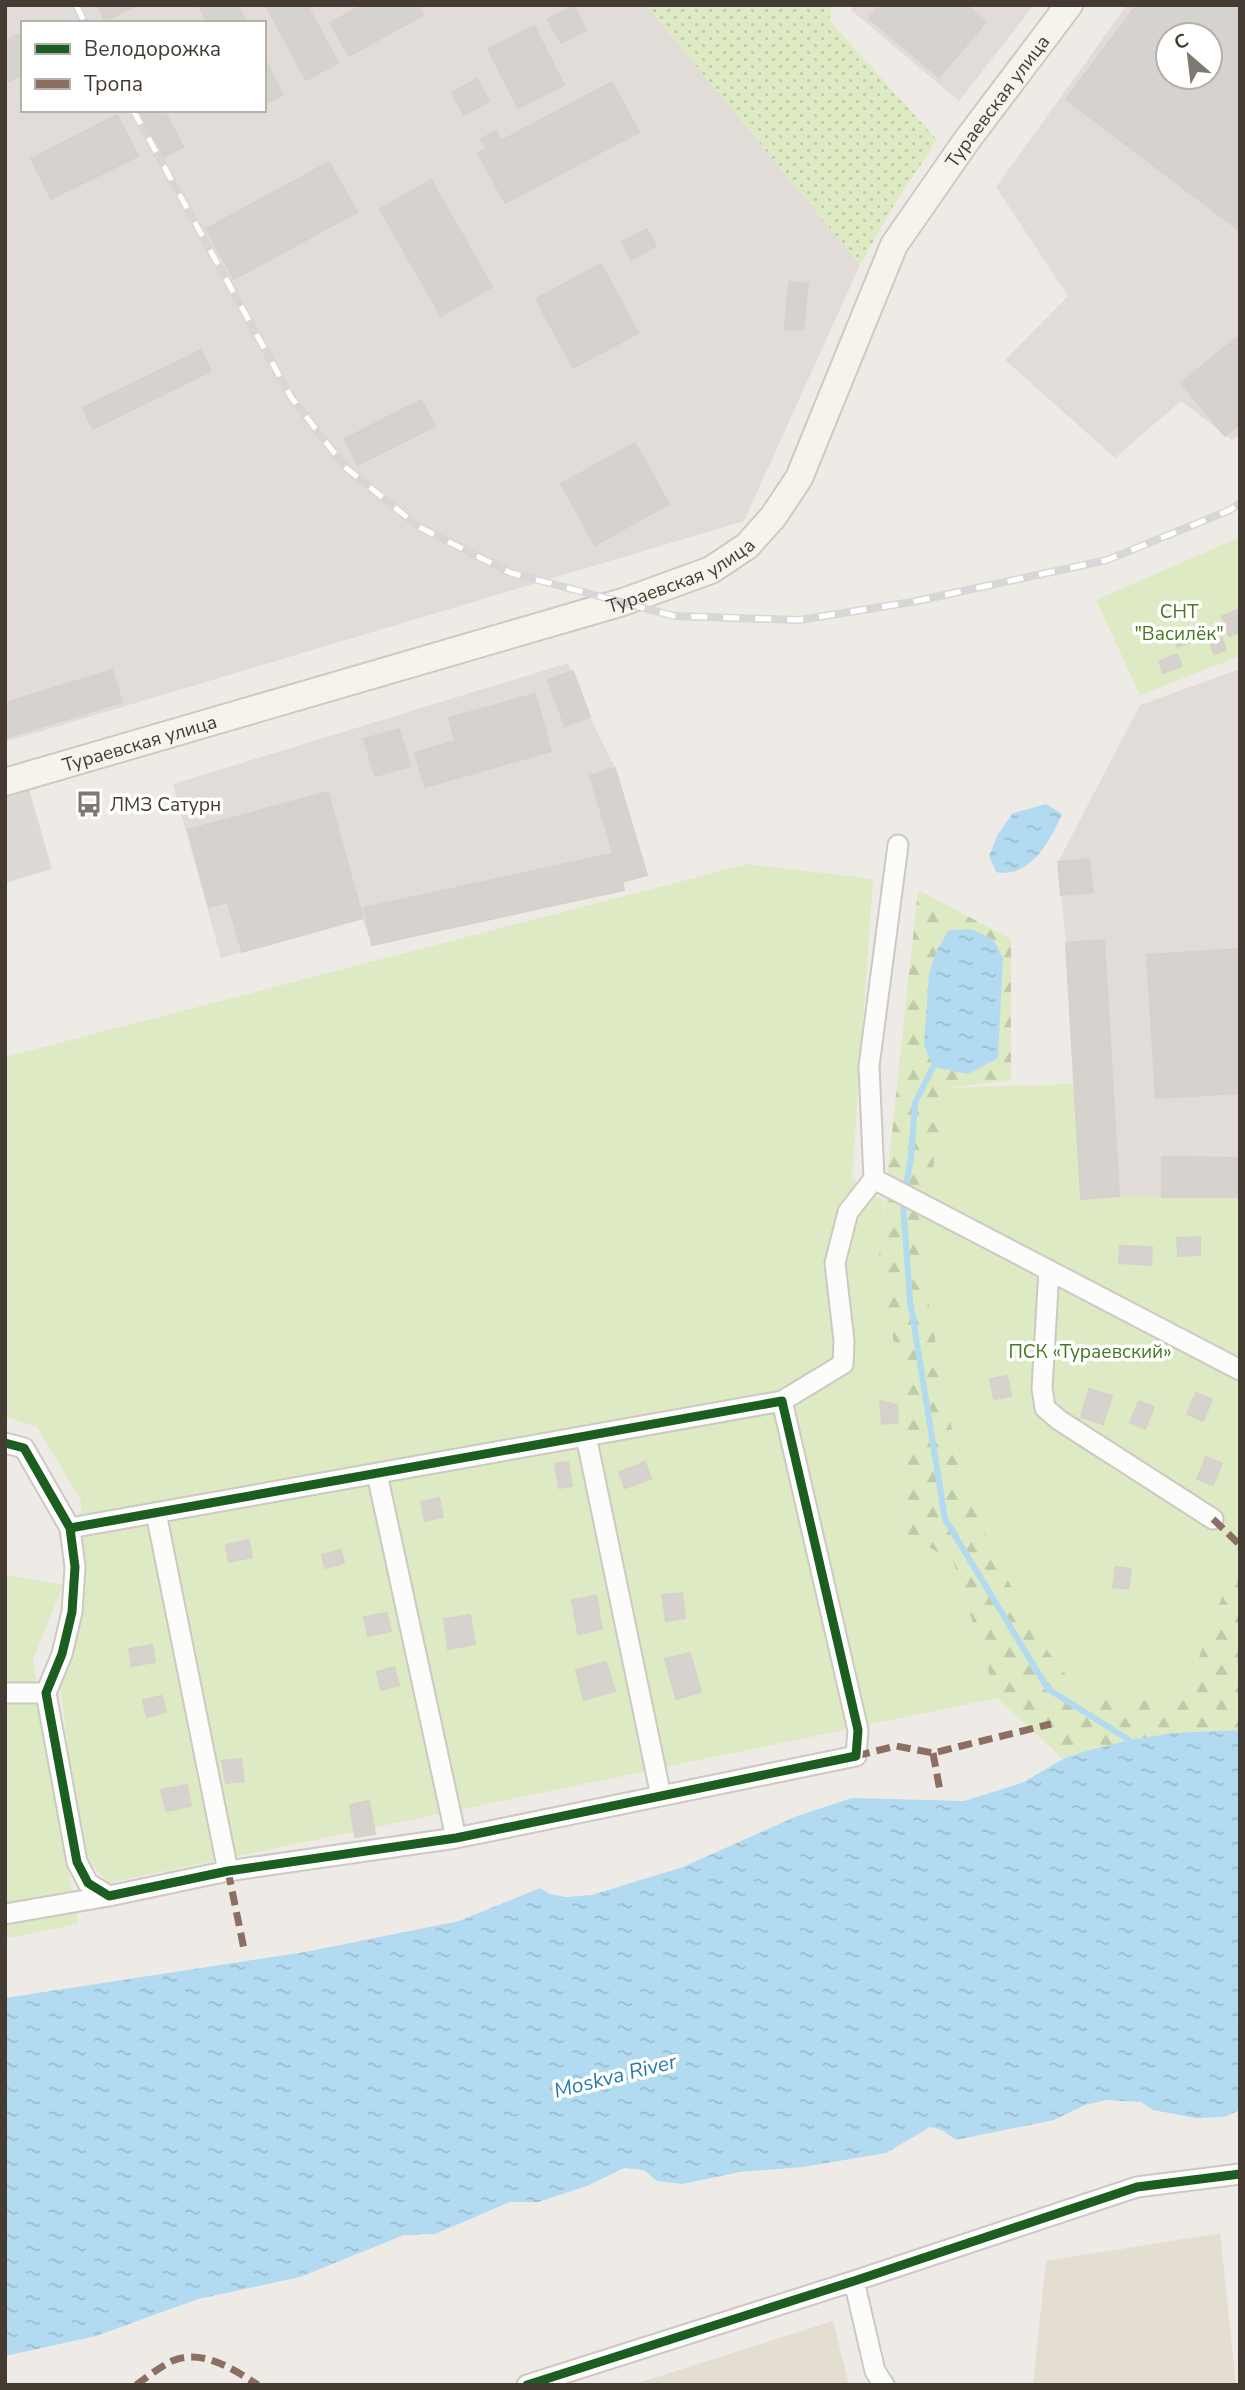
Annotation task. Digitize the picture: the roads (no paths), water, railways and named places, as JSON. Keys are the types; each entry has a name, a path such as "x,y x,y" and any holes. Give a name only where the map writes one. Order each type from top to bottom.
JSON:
{"main road":[{"name":"Тураевская улица","path":"5,782 623,602 711,570 747,546 773,517 799,478 894,245 967,140 1069,5"}],"street":[{"path":"70,1528 782,1401 843,1364 844,1341 835,1263 848,1212 874,1179 869,1066 898,845"},
{"path":"874,1179 1240,1370"},
{"path":"1049,1270 1042,1388 1045,1408 1059,1420 1213,1519"},
{"path":"5,1914 228,1871 456,1838 856,1756 858,1730 782,1401"},
{"path":"586,1436 661,1796"},
{"path":"5,1443 24,1448 70,1528 75,1567 72,1612 62,1654 46,1693 77,1862 88,1883 109,1896"},
{"path":"377,1474 456,1838"},
{"path":"156,1513 228,1871"},
{"path":"5,1693 46,1693"},
{"path":"527,2385 1137,2187 1240,2174"},
{"path":"854,2281 875,2371 884,2385"}],"water":[{"path":"1046,804 1062,814 1045,846 1029,864 1019,870 996,872 989,856 998,834 1013,813"},
{"path":"971,929 993,939 1003,958 998,1058 968,1074 933,1067 924,1045 929,973 937,950 949,930"},
{"name":"Moskva River","path":"1240,1730 1240,2110 1224,2117 1196,2118 1153,2110 1141,2102 1107,2100 1085,2105 1054,2120 956,2140 942,2130 930,2127 886,2153 803,2167 740,2172 682,2184 657,2181 644,2170 624,2168 587,2186 538,2202 510,2202 435,2234 404,2235 300,2277 198,2299 96,2336 5,2356 5,1998 305,1952 459,1921 540,1888 550,1894 565,1897 592,1895 683,1867 797,1816 852,1798 964,1801 1022,1783 1063,1759 1129,1740 1174,1733"}],"waterway":[{"path":"933,1067 915,1103 911,1157 903,1204 910,1300 945,1519 1048,1689 1129,1740"}],"railway":[{"path":"76,5 84,21"},
{"path":"134,112 291,397 345,467 419,527 511,573 674,616 799,620 912,602 1107,560 1230,510 1240,503"}],"place":[{"name":"ЛМЗ Сатурн","path":"89,804"}],"park label":[{"name":"СНТ \"Василёк\"","path":"1179,622"},
{"name":"ПСК «Тураевский»","path":"1090,1351"}]}
